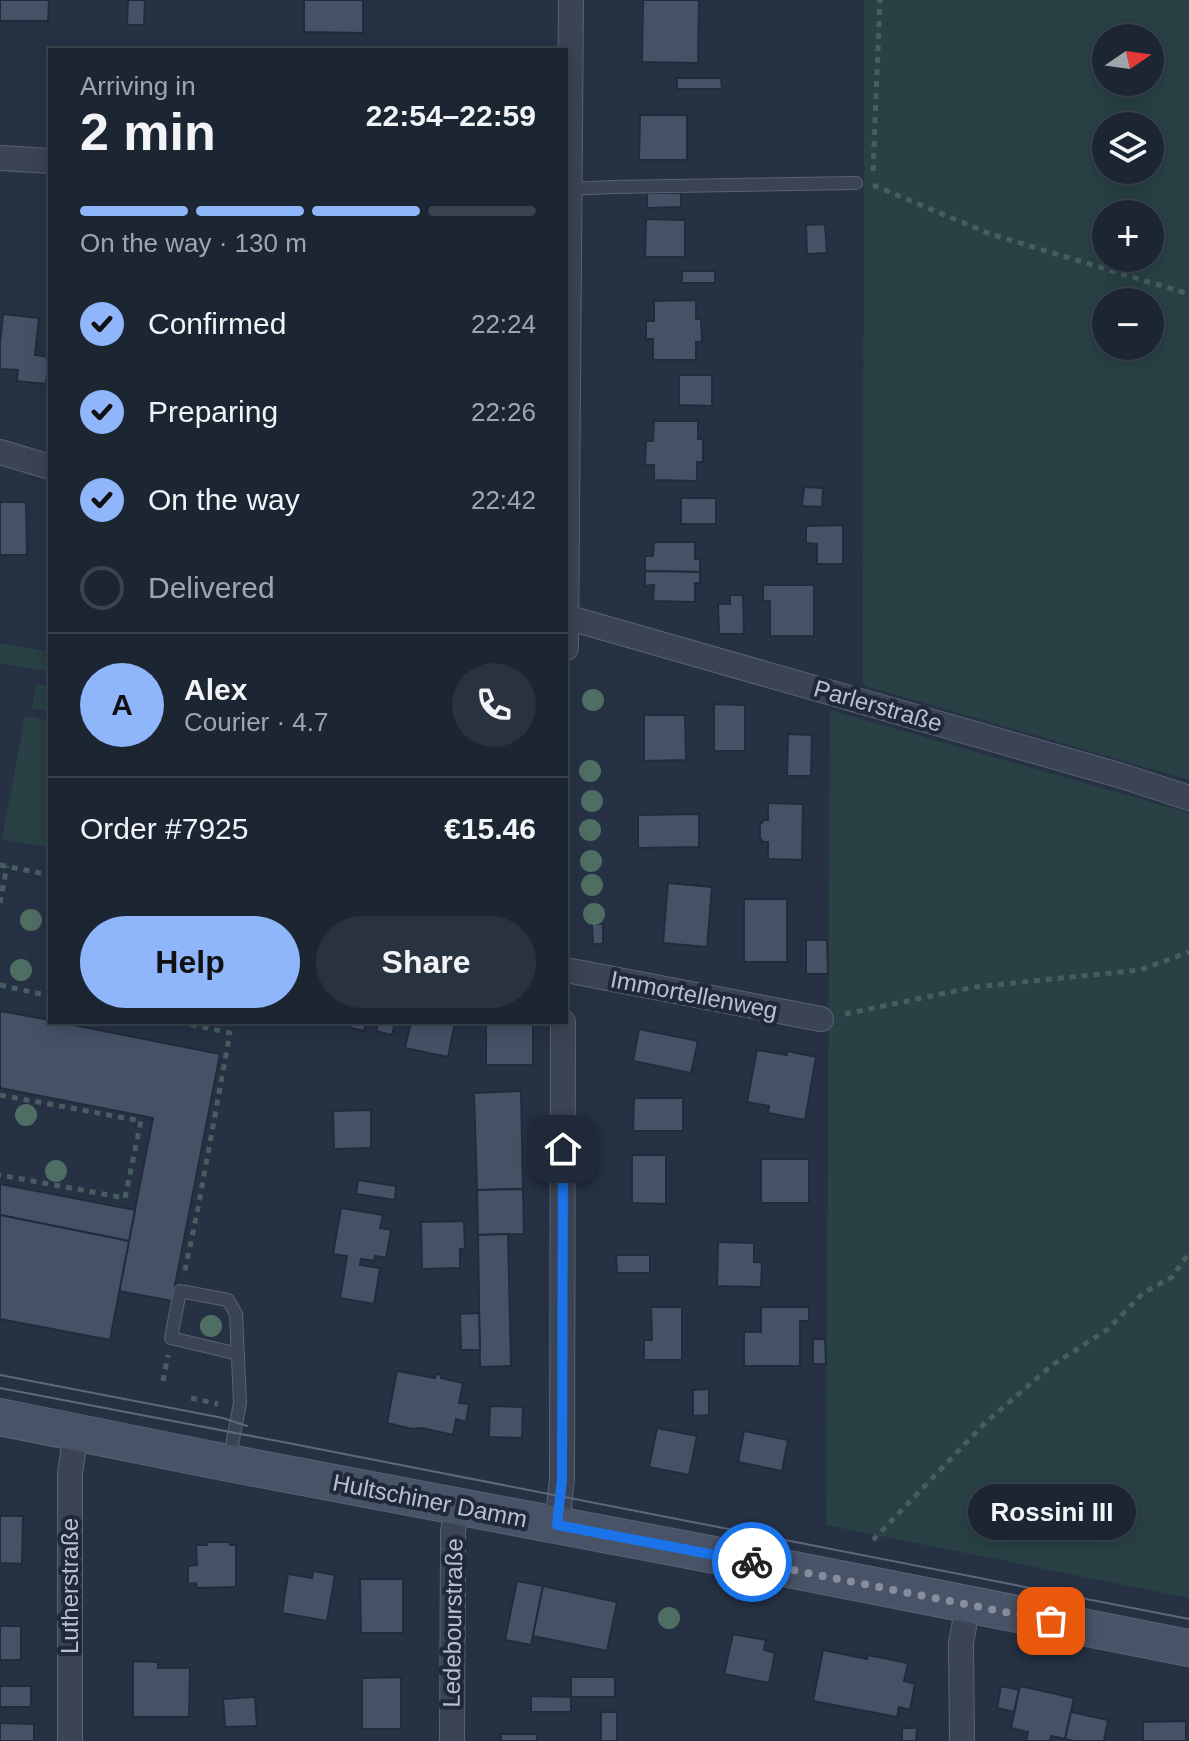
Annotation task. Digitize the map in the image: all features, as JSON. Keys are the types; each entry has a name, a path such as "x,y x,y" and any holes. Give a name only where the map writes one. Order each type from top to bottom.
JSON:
{"main road":[{"name":"Hultschiner Damm","path":"0,1417 1189,1648"}],"street":[{"path":"568,189 571,0"},
{"path":"0,158 48,161"},
{"path":"0,452 48,466"},
{"name":"Parlerstraße","path":"568,618 1122,776 1189,798"},
{"name":"Immortellenweg","path":"568,970 821,1019"},
{"path":"557,1525 562,1479 563,1024"},
{"name":"Lutherstraße","path":"70,1741 70,1473 76,1432"},
{"name":"Ledebourstraße","path":"452,1741 453,1531 458,1506"},
{"path":"962,1741 961,1643 968,1605"}],"lane":[{"path":"568,189 856,183"},
{"path":"229,1463 240,1403 238,1354 236,1314 228,1300 180,1291 171,1338 238,1354"}],"path":[{"path":"872,185 880,0"},
{"path":"856,183 872,185 990,234 1189,294"},
{"path":"0,903 4,866 48,875"},
{"path":"821,1019 975,987 1140,970 1189,952"},
{"path":"0,985 48,996"},
{"path":"180,1291 230,1033 190,1024"},
{"path":"0,1095 141,1121 125,1198 0,1175"},
{"path":"873,1540 985,1423 1051,1366 1108,1329 1143,1293 1172,1277 1189,1253"},
{"path":"191,1398 218,1404"}],"green space":[{"path":"864,0 1189,0 1189,780 863,685"},
{"path":"0,643 48,652 48,672 0,663"},
{"path":"36,684 48,686 48,712 32,708"},
{"path":"830,710 1189,813 1189,1598 826,1525"},
{"path":"25,716 48,721 48,848 2,839"}],"building":[{"path":"0,0 49,0 48,21 0,21"},
{"path":"128,0 145,0 144,25 127,25"},
{"path":"304,0 363,0 363,33 304,32"},
{"path":"643,0 699,0 698,63 642,62"},
{"path":"677,78 721,78 722,89 677,89"},
{"path":"640,115 687,115 687,160 639,160"},
{"path":"647,193 681,193 681,207 647,208"},
{"path":"646,219 685,220 685,257 645,257"},
{"path":"825,224 827,253 807,254 806,225"},
{"path":"682,271 715,271 715,283 682,283"},
{"path":"696,300 696,319 701,319 702,342 696,342 696,360 653,360 653,339 646,339 646,321 654,321 654,301"},
{"path":"3,314 39,318 35,355 48,357 46,384 17,381 18,370 0,369"},
{"path":"679,375 712,375 712,406 679,405"},
{"path":"654,421 698,421 698,439 703,439 703,462 697,462 697,481 654,480 654,465 645,465 646,441 653,441"},
{"path":"804,487 823,488 822,507 802,506"},
{"path":"681,498 716,498 716,524 681,524"},
{"path":"0,502 26,502 27,555 0,555"},
{"path":"843,525 843,564 817,564 817,544 806,543 806,526"},
{"path":"654,542 695,542 695,559 700,559 700,572 645,571 645,556 653,556"},
{"path":"645,571 700,572 700,583 695,583 695,602 653,601 654,585 645,586"},
{"path":"763,585 814,585 814,636 770,636 770,601 763,601"},
{"path":"730,595 743,595 744,634 719,634 718,604 730,604"},
{"path":"714,704 745,705 745,751 714,751"},
{"path":"644,715 685,715 686,760 644,761"},
{"path":"788,734 812,735 811,776 787,776"},
{"path":"768,803 803,804 802,860 768,859 768,842 763,842 760,837 760,825 768,820"},
{"path":"699,814 699,847 638,848 638,815"},
{"path":"668,883 712,887 707,947 663,943"},
{"path":"744,899 787,899 787,962 744,962"},
{"path":"592,924 603,924 603,944 593,944"},
{"path":"806,940 827,940 828,974 806,974"},
{"path":"0,1011 48,1020 48,1024 68,1024 220,1054 172,1301 119,1291 153,1118 0,1088"},
{"path":"352,1024 366,1024 364,1031 351,1028"},
{"path":"378,1024 395,1024 392,1035 376,1031"},
{"path":"411,1024 455,1024 448,1057 405,1048"},
{"path":"486,1024 533,1024 533,1065 486,1065"},
{"path":"639,1029 698,1041 691,1073 633,1061"},
{"path":"757,1050 787,1055 787,1051 816,1057 805,1120 768,1113 769,1106 747,1102"},
{"path":"521,1091 523,1189 477,1190 474,1093"},
{"path":"634,1098 683,1098 683,1131 633,1131"},
{"path":"371,1110 371,1148 334,1149 333,1111"},
{"path":"632,1155 666,1155 666,1204 632,1203"},
{"path":"761,1159 809,1159 809,1203 761,1203"},
{"path":"358,1180 396,1186 395,1200 356,1194"},
{"path":"0,1184 135,1210 129,1241 0,1215"},
{"path":"523,1189 524,1234 478,1235 477,1190"},
{"path":"341,1208 383,1215 380,1228 391,1230 386,1258 375,1256 374,1261 361,1259 360,1265 380,1268 374,1304 340,1298 347,1256 333,1254"},
{"path":"0,1215 129,1241 110,1340 0,1319"},
{"path":"464,1221 465,1249 460,1249 460,1268 422,1269 421,1222"},
{"path":"508,1234 511,1366 480,1367 478,1235"},
{"path":"718,1242 754,1243 754,1262 762,1262 761,1287 717,1286"},
{"path":"616,1255 650,1255 650,1273 617,1273"},
{"path":"651,1307 682,1307 682,1360 644,1360 644,1340 652,1340"},
{"path":"761,1307 809,1307 809,1321 800,1321 800,1366 744,1366 744,1332 761,1332"},
{"path":"479,1313 480,1350 461,1350 460,1314"},
{"path":"813,1339 825,1339 826,1364 813,1364"},
{"path":"397,1371 435,1378 436,1374 442,1375 441,1378 463,1383 459,1403 469,1404 466,1422 456,1419 453,1435 387,1423"},
{"path":"709,1389 709,1415 693,1416 693,1390"},
{"path":"490,1406 523,1407 522,1438 489,1437"},
{"path":"657,1428 697,1436 689,1475 649,1467"},
{"path":"744,1431 788,1440 782,1471 738,1462"},
{"path":"0,1516 23,1516 22,1564 0,1563"},
{"path":"207,1542 236,1545 236,1587 197,1588 196,1583 188,1584 188,1566 197,1565 196,1545 207,1545"},
{"path":"313,1571 335,1575 327,1621 282,1613 288,1574 312,1578"},
{"path":"360,1579 403,1579 403,1633 361,1633"},
{"path":"517,1581 543,1586 531,1645 505,1640"},
{"path":"543,1586 617,1602 607,1651 533,1636"},
{"path":"0,1626 21,1626 21,1660 0,1660"},
{"path":"733,1634 766,1640 764,1650 775,1653 769,1683 724,1674"},
{"path":"823,1650 908,1663 904,1681 915,1684 910,1710 899,1707 897,1717 813,1701"},
{"path":"133,1661 158,1662 158,1668 190,1668 189,1717 133,1717"},
{"path":"401,1677 401,1729 362,1729 362,1678"},
{"path":"571,1677 615,1677 615,1697 571,1697"},
{"path":"0,1686 31,1686 31,1707 0,1707"},
{"path":"1001,1686 1019,1690 1014,1712 997,1708"},
{"path":"1020,1686 1074,1698 1065,1739 1051,1736 1050,1741 1026,1741 1028,1732 1011,1728"},
{"path":"531,1696 571,1697 571,1712 531,1712"},
{"path":"255,1697 257,1726 225,1727 223,1699"},
{"path":"601,1712 617,1712 617,1741 601,1741"},
{"path":"1071,1712 1108,1720 1104,1741 1065,1739"},
{"path":"1186,1721 1186,1741 1143,1741 1143,1722"},
{"path":"0,1723 34,1724 34,1741 0,1741"},
{"path":"902,1728 917,1728 916,1741 902,1741"},
{"path":"501,1734 537,1734 537,1741 501,1741"}],"tram line":[{"path":"0,1375 223,1418 247,1426"},
{"path":"0,1388 1189,1619"}],"way so far":[{"path":"752,1562 1051,1621"}],"place":[{"name":"Rossini III","path":"1051,1621"}],"route":[{"path":"563,1149 562,1496 557,1525 752,1562"}]}
